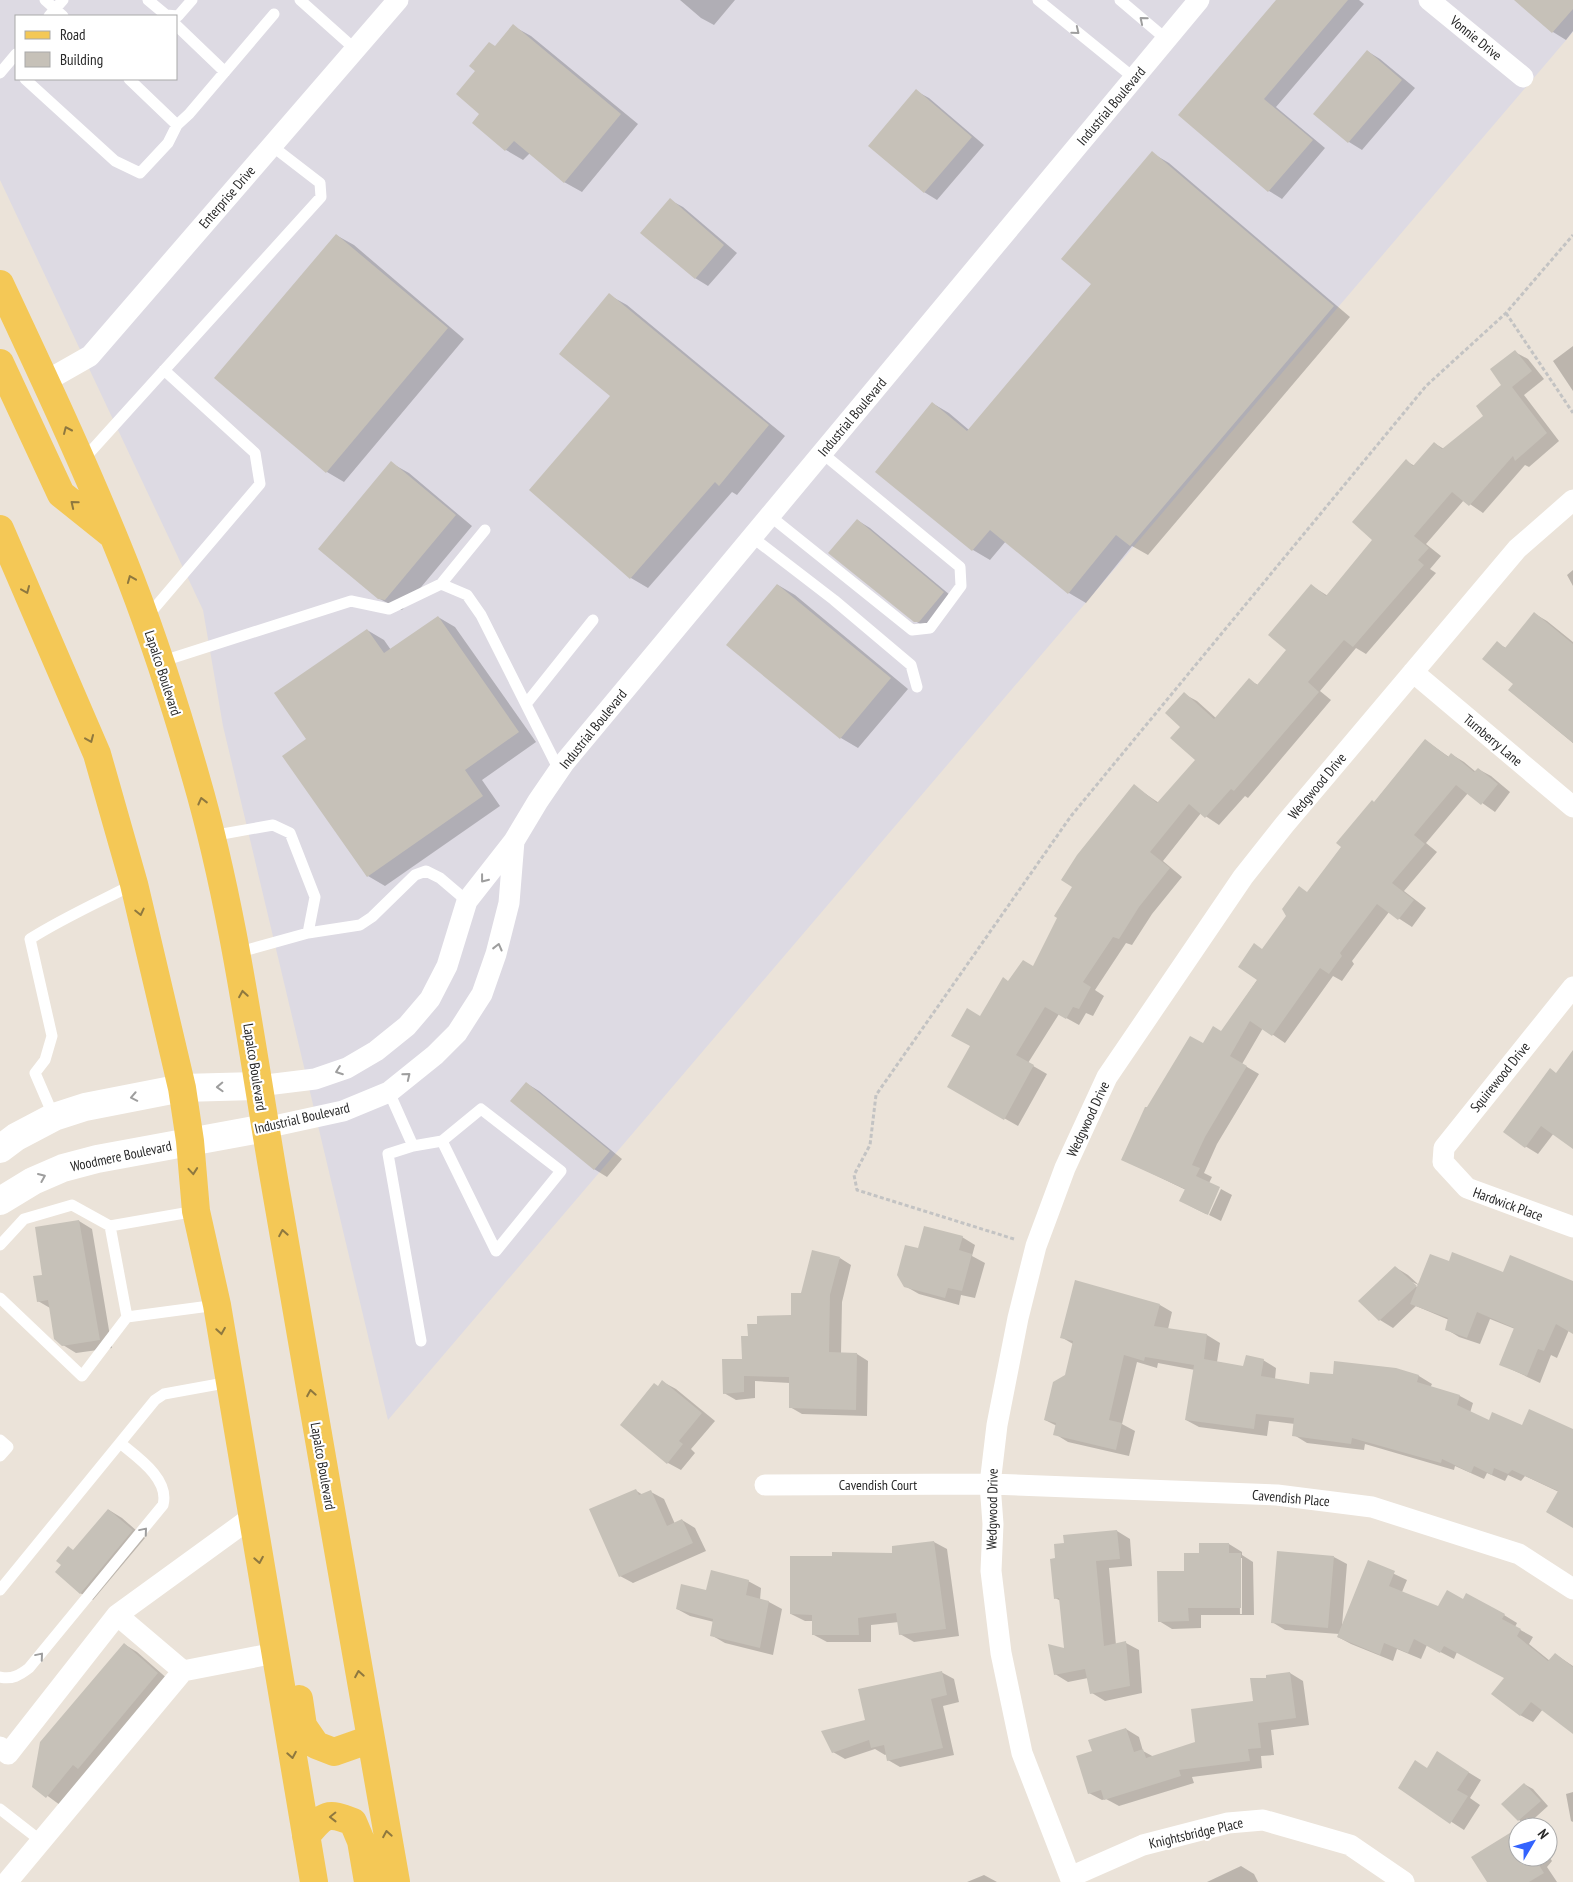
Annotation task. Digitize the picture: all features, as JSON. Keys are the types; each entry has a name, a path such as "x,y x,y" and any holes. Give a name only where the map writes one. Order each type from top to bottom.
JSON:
{"main road":[{"name":"Lapalco Boulevard","path":"0,284 82,461 131,580 160,662 197,782 236,953 396,1882"},
{"path":"0,363 61,494 112,535"},
{"path":"0,529 12,567 96,754 134,884 182,1088 190,1141 196,1211 217,1305 314,1882"},
{"path":"237,1426 272,1521 303,1726 316,1745 334,1752 371,1739"},
{"path":"306,1836 322,1818 336,1815 353,1822 361,1841 368,1882"}],"street":[{"name":"Enterprise Drive","path":"46,381 90,356 398,0"},
{"name":"Industrial Boulevard","path":"182,1088 258,1086 315,1079 347,1068 376,1052 407,1026 430,999 447,966 467,901 514,841 559,770 1199,0"},
{"name":"Vonnie Drive","path":"1429,0 1523,77"},
{"name":"Wedgwood Drive","path":"1071,1880 1022,1753 1000,1653 991,1571 993,1524 990,1484 997,1425 1018,1318 1036,1246 1065,1168 1107,1077 1244,877 1284,824 1517,549 1573,500"},
{"name":"Turnberry Lane","path":"1413,672 1573,807"},
{"name":"Industrial Boulevard","path":"190,1141 265,1128 343,1111 388,1092 435,1055 457,1034 482,994 496,954 509,903 514,841"},
{"name":"Squirewood Drive","path":"1450,1170 1443,1162 1444,1148 1573,987"},
{"path":"0,1149 16,1138 54,1118 84,1107 182,1088"},
{"name":"Woodmere Boulevard","path":"0,1201 33,1181 63,1168 97,1159 190,1141"},
{"name":"Hardwick Place","path":"1450,1170 1467,1188 1573,1227"},
{"name":"Cavendish Court","path":"765,1485 990,1484"},
{"name":"Cavendish Place","path":"990,1484 1278,1495 1372,1507 1519,1554 1573,1589"},
{"path":"3,1755 116,1615 252,1517"},
{"path":"116,1615 183,1671"},
{"path":"8,1882 183,1671 275,1653"},
{"name":"Knightsbridge Place","path":"1071,1880 1143,1845 1228,1823 1263,1820 1350,1845 1404,1882"}],"lane":[{"path":"45,0 58,10"},
{"path":"148,0 164,14"},
{"path":"178,16 192,0"},
{"path":"300,0 356,50"},
{"path":"1038,0 1134,78"},
{"path":"1120,0 1166,39"},
{"path":"25,80 115,160 140,173 168,143 177,125 189,114 274,14"},
{"path":"178,27 225,72"},
{"path":"8,69 15,56"},
{"path":"130,80 177,125"},
{"path":"82,461 321,197 320,182 272,146"},
{"path":"145,619 260,484 255,453 164,370"},
{"path":"770,516 912,630 930,628 961,586 960,568 822,453"},
{"path":"160,662 351,601 389,609 441,584 485,530"},
{"path":"752,537 834,600 911,665 917,687"},
{"path":"441,584 467,595 481,615 559,770"},
{"path":"526,704 593,620"},
{"path":"210,836 273,825 290,834 315,898 308,932"},
{"path":"236,953 308,932 360,925 372,917 415,875 426,871 440,878 467,901"},
{"path":"54,1118 35,1073 45,1060 52,1036 30,939 53,924 81,912 134,884"},
{"path":"388,1092 413,1146"},
{"path":"421,1341 388,1154 413,1146 442,1141 482,1109 561,1171 496,1250 442,1141"},
{"path":"0,1245 24,1219 72,1205 110,1226 196,1211"},
{"path":"110,1226 127,1317"},
{"path":"0,1298 82,1376 127,1317 217,1305"},
{"path":"0,1590 155,1400 164,1394 230,1382"},
{"path":"0,1440 8,1447 0,1456"},
{"path":"0,1677 15,1677 29,1668 164,1505 163,1490 156,1477 148,1467 120,1443"},
{"path":"0,1809 41,1841"}],"path":[{"path":"1036,1246 857,1190 854,1175 870,1145 876,1096 1071,816 1426,386 1506,313 1573,235"},
{"path":"1506,313 1573,413"}],"shaded area":[{"path":"0,0 1573,0 1573,32 388,1420 223,726 203,610 0,180"}],"building":[{"path":"1276,0 1348,0 1264,99 1313,140 1268,192 1178,115"},
{"path":"1514,0 1573,0 1573,9 1552,33"},
{"path":"513,24 621,114 564,183 514,141 505,151 472,123 479,114 456,94 475,71 469,66 489,42 495,46"},
{"path":"1367,50 1402,80 1348,143 1313,114"},
{"path":"916,89 972,137 924,193 868,146"},
{"path":"1152,151 1334,306 1130,546 1116,535 1068,594 990,530 972,551 875,472 932,402 967,431 1091,284 1061,259"},
{"path":"670,198 724,245 695,279 640,233"},
{"path":"336,234 448,328 326,473 214,378"},
{"path":"609,293 769,425 719,486 715,482 630,579 529,490 610,396 559,354"},
{"path":"1515,350 1532,371 1512,387 1547,433 1515,461 1513,456 1469,506 1452,492 1414,536 1429,548 1418,560 1424,565 1353,647 1344,640 1308,682 1319,692 1234,791 1231,789 1205,818 1189,804 1150,852 1170,868 1139,907 1119,939 1113,937 1083,982 1091,987 1079,1009 1073,1007 1066,1019 1045,1007 1016,1055 1034,1065 1004,1120 947,1087 970,1046 951,1036 967,1008 980,1016 1003,977 1008,981 1023,960 1033,966 1057,918 1054,916 1072,887 1061,880 1077,855 1134,784 1157,803 1195,760 1170,738 1180,727 1165,713 1184,692 1214,719 1249,678 1257,685 1286,650 1268,635 1311,584 1326,596 1372,540 1352,522 1406,459 1413,466 1434,442 1442,449 1483,416 1476,406 1501,385 1490,369"},
{"path":"391,461 456,515 385,600 378,599 318,549"},
{"path":"857,519 944,592 919,622 914,622 828,553"},
{"path":"777,584 891,678 840,739 726,645"},
{"path":"1534,612 1573,644 1573,743 1508,690 1513,684 1482,659 1497,641 1505,648"},
{"path":"438,616 519,732 465,770 483,796 367,877 282,756 306,739 274,693 367,629 384,653"},
{"path":"1425,739 1448,757 1451,753 1474,772 1478,768 1498,784 1481,805 1456,785 1414,835 1425,844 1392,883 1414,900 1398,920 1377,904 1340,953 1342,956 1329,974 1320,968 1272,1036 1250,1021 1230,1056 1247,1066 1205,1137 1192,1165 1200,1168 1196,1176 1220,1187 1208,1215 1179,1201 1185,1189 1121,1160 1145,1107 1147,1107 1190,1036 1203,1043 1213,1026 1221,1031 1257,980 1238,967 1254,943 1262,949 1286,916 1282,909 1299,886 1307,892 1341,847 1336,843 1372,800 1374,802"},
{"path":"1573,1050 1573,1149 1541,1126 1525,1148 1503,1132 1550,1068 1556,1073"},
{"path":"526,1082 610,1151 594,1170 510,1101"},
{"path":"79,1220 100,1340 62,1346 54,1339 48,1300 37,1302 33,1276 42,1275 35,1227"},
{"path":"924,1226 963,1236 959,1250 972,1254 962,1291 948,1288 945,1298 904,1287 897,1275 905,1245 918,1248"},
{"path":"812,1250 840,1257 830,1295 829,1352 857,1353 856,1410 789,1408 789,1377 744,1376 744,1392 723,1394 722,1359 742,1359 741,1336 748,1336 747,1324 757,1324 757,1316 791,1315 791,1293 801,1293"},
{"path":"1452,1252 1503,1272 1510,1255 1573,1281 1573,1334 1556,1324 1544,1351 1538,1349 1527,1376 1499,1365 1514,1328 1477,1312 1467,1338 1445,1330 1448,1318 1410,1304 1430,1254 1449,1261"},
{"path":"1395,1266 1417,1286 1379,1321 1358,1301"},
{"path":"1075,1280 1160,1304 1154,1326 1207,1334 1204,1359 1243,1366 1246,1355 1264,1359 1261,1376 1309,1384 1310,1372 1333,1374 1334,1361 1396,1368 1419,1375 1417,1382 1460,1395 1457,1405 1489,1420 1492,1412 1522,1425 1529,1409 1573,1429 1573,1528 1546,1512 1558,1491 1512,1470 1508,1474 1494,1468 1492,1475 1474,1466 1471,1473 1442,1459 1441,1463 1352,1438 1351,1444 1292,1436 1294,1418 1256,1414 1254,1429 1185,1420 1194,1365 1145,1357 1144,1361 1124,1355 1109,1420 1122,1423 1116,1450 1053,1435 1056,1423 1044,1420 1053,1382 1065,1375 1073,1341 1060,1338"},
{"path":"662,1380 702,1413 679,1441 683,1444 667,1464 620,1425 654,1383 658,1386"},
{"path":"636,1489 639,1495 651,1490 667,1526 682,1519 693,1543 619,1577 589,1509"},
{"path":"108,1509 133,1530 80,1594 55,1572 61,1565 56,1561 68,1546 73,1550"},
{"path":"1117,1530 1120,1559 1096,1561 1104,1646 1126,1641 1130,1686 1090,1694 1085,1669 1054,1675 1048,1644 1064,1648 1059,1598 1054,1599 1050,1559 1055,1558 1054,1544 1064,1543 1063,1535"},
{"path":"934,1541 946,1629 899,1635 896,1613 858,1618 859,1635 812,1635 812,1615 790,1614 790,1556 832,1556 832,1552 892,1553 892,1546"},
{"path":"1199,1543 1229,1543 1229,1553 1241,1553 1241,1608 1188,1608 1189,1621 1158,1622 1157,1571 1184,1571 1184,1553 1199,1553"},
{"path":"1277,1551 1334,1556 1328,1628 1271,1623"},
{"path":"1368,1560 1395,1571 1389,1586 1438,1606 1447,1590 1463,1599 1466,1593 1505,1614 1502,1619 1521,1629 1517,1636 1548,1661 1555,1653 1573,1667 1573,1734 1531,1702 1520,1716 1491,1694 1504,1678 1444,1646 1440,1653 1414,1639 1408,1653 1384,1643 1380,1655 1337,1637"},
{"path":"711,1570 749,1580 746,1595 769,1601 760,1648 710,1636 713,1619 676,1609 681,1584 706,1590"},
{"path":"124,1643 158,1673 78,1769 73,1765 46,1798 32,1787 40,1742"},
{"path":"942,1671 947,1695 931,1699 943,1748 887,1761 884,1745 871,1748 869,1740 832,1753 821,1731 865,1720 858,1689"},
{"path":"1290,1672 1296,1718 1258,1723 1261,1748 1248,1749 1250,1761 1179,1770 1181,1776 1104,1800 1101,1790 1088,1794 1076,1756 1092,1751 1088,1740 1126,1728 1134,1752 1143,1749 1146,1758 1195,1742 1191,1709 1253,1701 1250,1678 1266,1678 1266,1675"},
{"path":"1437,1751 1469,1772 1457,1790 1468,1796 1450,1824 1398,1788 1415,1760 1427,1768"},
{"path":"1524,1783 1541,1801 1523,1817 1514,1817 1501,1804"},
{"path":"1508,1834 1508,1867 1540,1867 1544,1873 1529,1882 1487,1882 1471,1857"}]}
